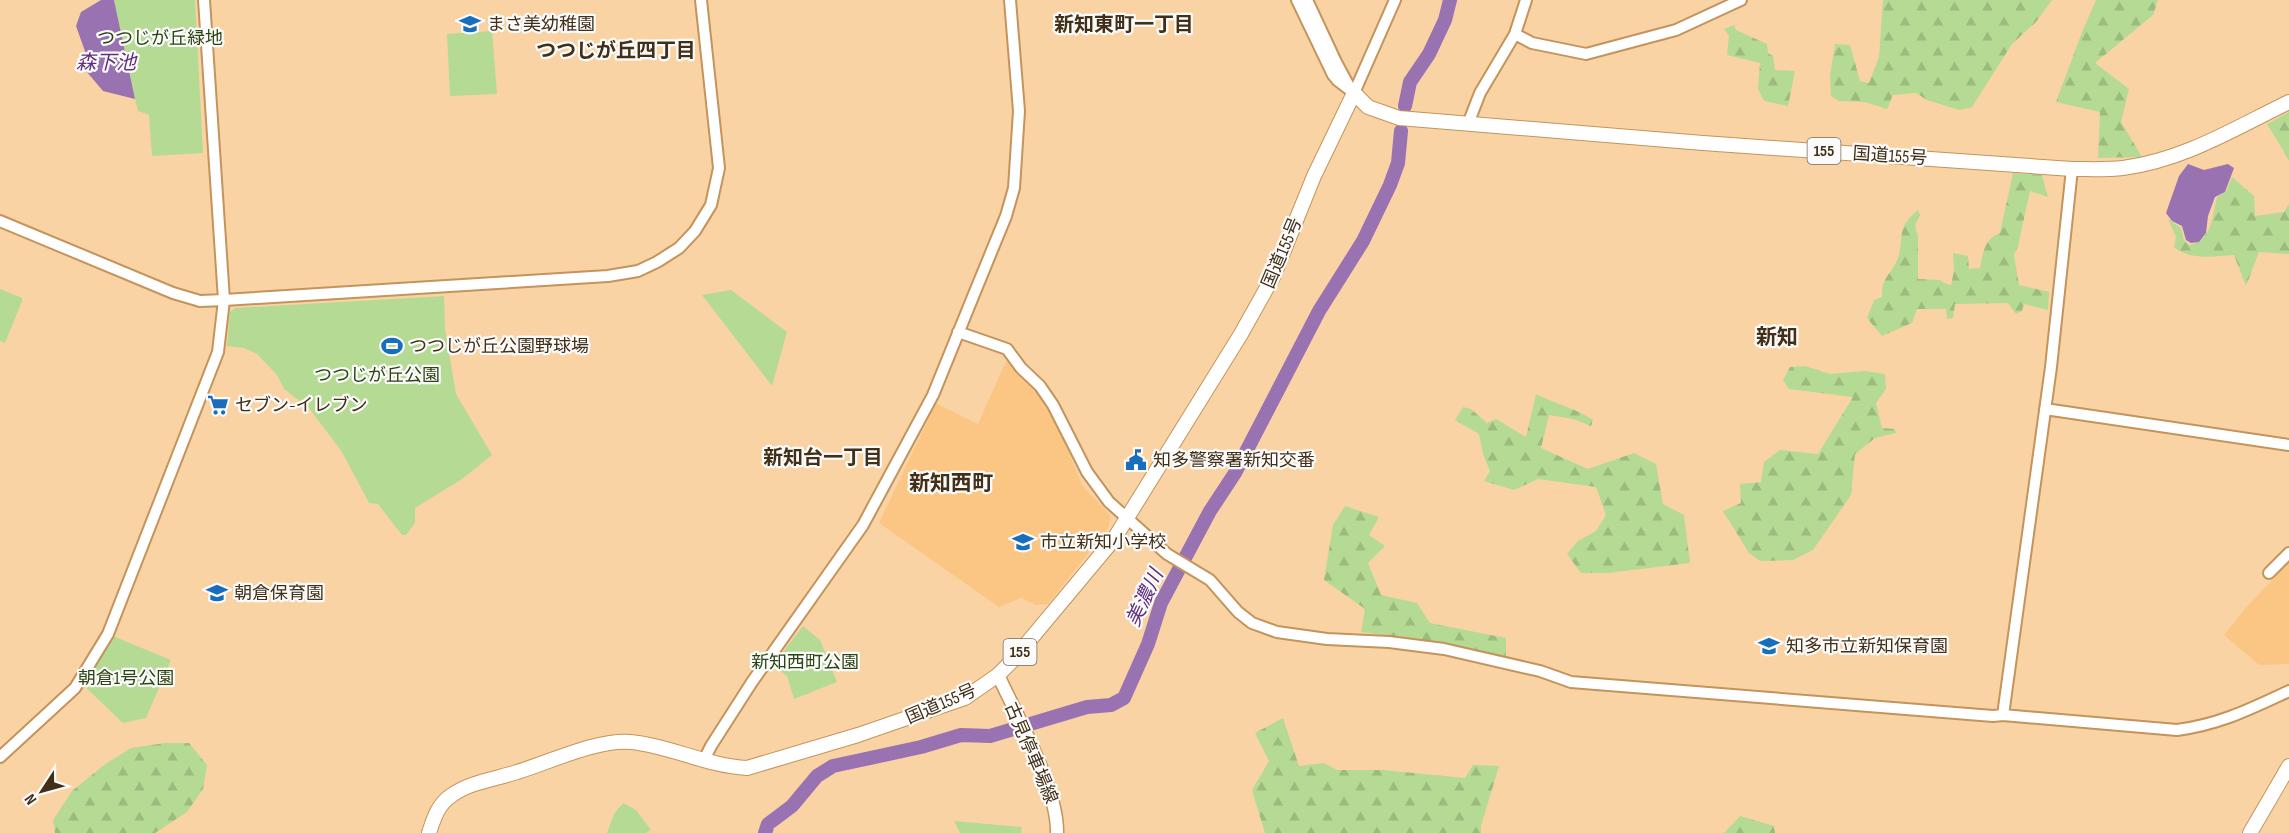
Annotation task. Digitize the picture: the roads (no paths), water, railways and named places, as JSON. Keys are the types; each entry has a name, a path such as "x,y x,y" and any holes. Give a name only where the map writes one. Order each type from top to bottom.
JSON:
{"main road":[{"name":"国道155号","path":"429,833 436,812 452,795 478,784 587,748 618,742 648,744 730,767 747,768 858,735 965,698 998,675 1099,558 1126,519 1266,292 1314,176 1354,93 1368,107 1389,116 1692,142 2072,169 2121,168 2181,154 2225,135 2289,102"},
{"name":"古見停車場線","path":"998,675 1049,790 1057,815 1057,833"},
{"path":"2250,833 2289,766"}],"street":[{"path":"0,757 75,688 108,634 218,352 224,300 204,0"},
{"path":"0,221 173,293 200,301 608,276 638,271 679,248 695,231 711,205 718,168 701,0"},
{"path":"704,760 752,682 863,525 933,395 1006,216 1014,188 1019,111 1010,0"},
{"path":"1298,0 1336,80 1354,93"},
{"path":"1307,0 1336,62 1354,93"},
{"path":"1354,93 1395,0"},
{"path":"1468,124 1480,93 1515,34 1526,0"},
{"path":"1515,34 1533,43 1586,54 1683,27 1741,0"},
{"path":"2003,715 2045,409 2072,169"},
{"path":"958,332 1007,349 1021,368 1040,386 1053,405 1087,472 1109,502 1167,554 1210,580 1238,612 1252,623 1277,632 1327,639 1389,642 1435,648 1540,671 1571,682 2177,730 2206,726 2233,717 2289,692"},
{"path":"2045,409 2289,445"},
{"path":"2269,573 2289,553"}],"water":[{"name":"森下池","path":"101,0 114,0 135,99 103,91 81,65 86,54 76,26 81,12"},
{"path":"2188,164 2204,170 2228,164 2234,168 2225,192 2215,197 2208,216 2206,233 2199,242 2191,243 2186,240 2182,226 2172,221 2166,213 2179,176"}],"waterway":[{"name":"美濃川","path":"1405,106 1410,82 1429,54 1445,20 1450,0"},
{"name":"美濃川","path":"765,833 768,824 792,806 817,776 833,766 921,747 961,735 990,736 1087,707 1111,705 1124,698 1148,644 1161,603 1210,511 1235,473 1319,311 1363,241 1398,163 1401,131"}],"place":[{"name":"まさ美幼稚園","path":"470,24"},
{"name":"つつじが丘公園野球場","path":"392,346"},
{"name":"セブン-イレブン","path":"218,405"},
{"name":"知多警察署新知交番","path":"1136,460"},
{"name":"市立新知小学校","path":"1023,542"},
{"name":"朝倉保育園","path":"217,593"},
{"name":"知多市立新知保育園","path":"1769,646"}],"district":[{"name":"新知東町一丁目","path":"1124,25"},
{"name":"つつじが丘四丁目","path":"616,51"},
{"name":"新知","path":"1777,337"},
{"name":"新知台一丁目","path":"823,458"},
{"name":"新知西町","path":"951,483"}],"park label":[{"name":"つつじが丘緑地","path":"160,38"},
{"name":"つつじが丘公園","path":"377,375"},
{"name":"新知西町公園","path":"805,662"},
{"name":"朝倉1号公園","path":"126,678"}]}
